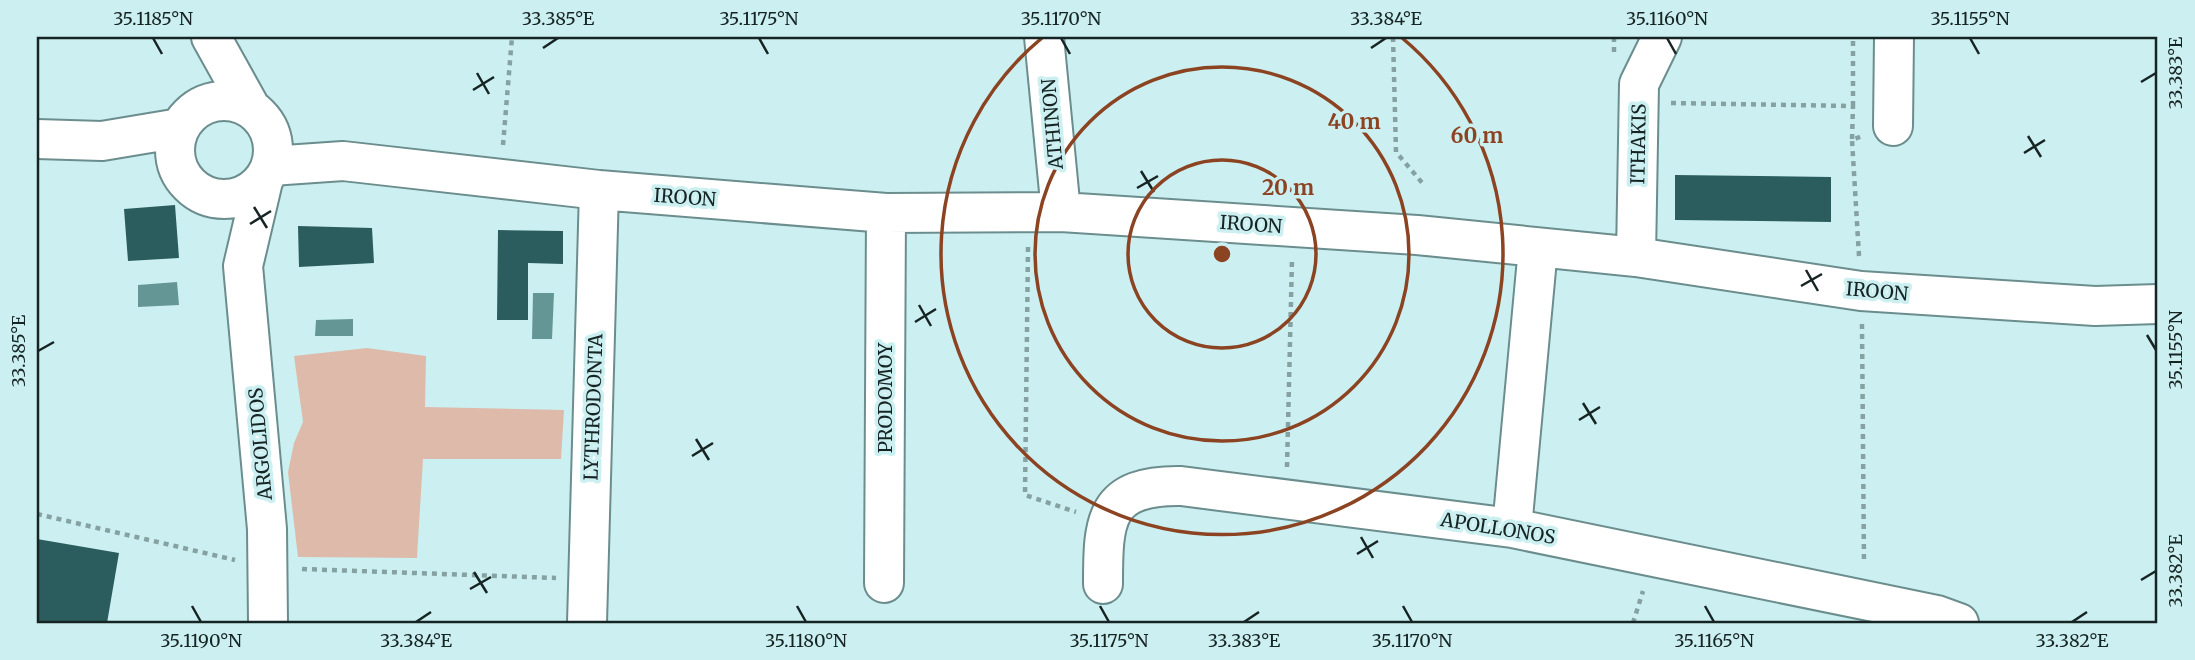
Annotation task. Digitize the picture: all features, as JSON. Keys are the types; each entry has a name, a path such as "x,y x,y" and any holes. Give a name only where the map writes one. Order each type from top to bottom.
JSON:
{"street":[{"path":"193,185 176,159 176,143 191,117 209,37"},
{"path":"102,141 220,199 236,198 251,192 264,147 209,37"},
{"name":"ATHINON","path":"1044,37 1044,211"},
{"name":"ITHAKIS","path":"1636,257 1639,84 1662,37"},
{"path":"1893,126 1894,37"},
{"path":"37,139 102,141 191,117 218,101 234,101 264,147"},
{"name":"IROON","path":"264,147 343,160 599,190 886,213 1044,211 1293,227 1636,257 1861,291 2095,306 2158,304"},
{"name":"ARGOLIDOS","path":"264,147 243,266 267,529 268,623"},
{"name":"ARGOLIDOS","path":"193,185 243,266"},
{"name":"LYTHRODONTA","path":"587,623 599,190"},
{"name":"PRODOMOY","path":"884,583 886,213"},
{"path":"1513,528 1538,248"},
{"name":"APOLLONOS","path":"1107,522 1122,500 1139,489 1157,486 1286,499 1513,528 1937,615 1959,623"},
{"path":"1103,584 1103,533 1107,522"}],"path":[{"path":"500,177 512,37"},
{"path":"1393,37 1396,152 1424,185"},
{"path":"1853,37 1852,140 1861,291 1864,600"},
{"path":"1639,102 1853,106"},
{"path":"1852,140 1893,126"},
{"path":"1044,211 1024,495 1107,522"},
{"path":"1286,499 1293,227"},
{"path":"37,514 268,567 588,579"}],"shaded area":[{"path":"367,348 426,356 425,407 564,410 561,459 423,459 417,558 298,557 288,472 294,443 303,422 294,356"}],"water":[{"path":"177,282 179,305 138,307 138,285"},
{"path":"533,293 554,293 552,339 532,339"},
{"path":"353,319 353,336 315,336 316,320"}],"building":[{"path":"1675,175 1831,177 1831,222 1675,220"},
{"path":"175,205 179,258 128,261 124,209"},
{"path":"298,226 372,228 374,263 299,267"},
{"path":"498,230 563,231 563,264 528,263 528,320 497,320"},
{"path":"37,539 119,553 107,623 37,623"}]}
